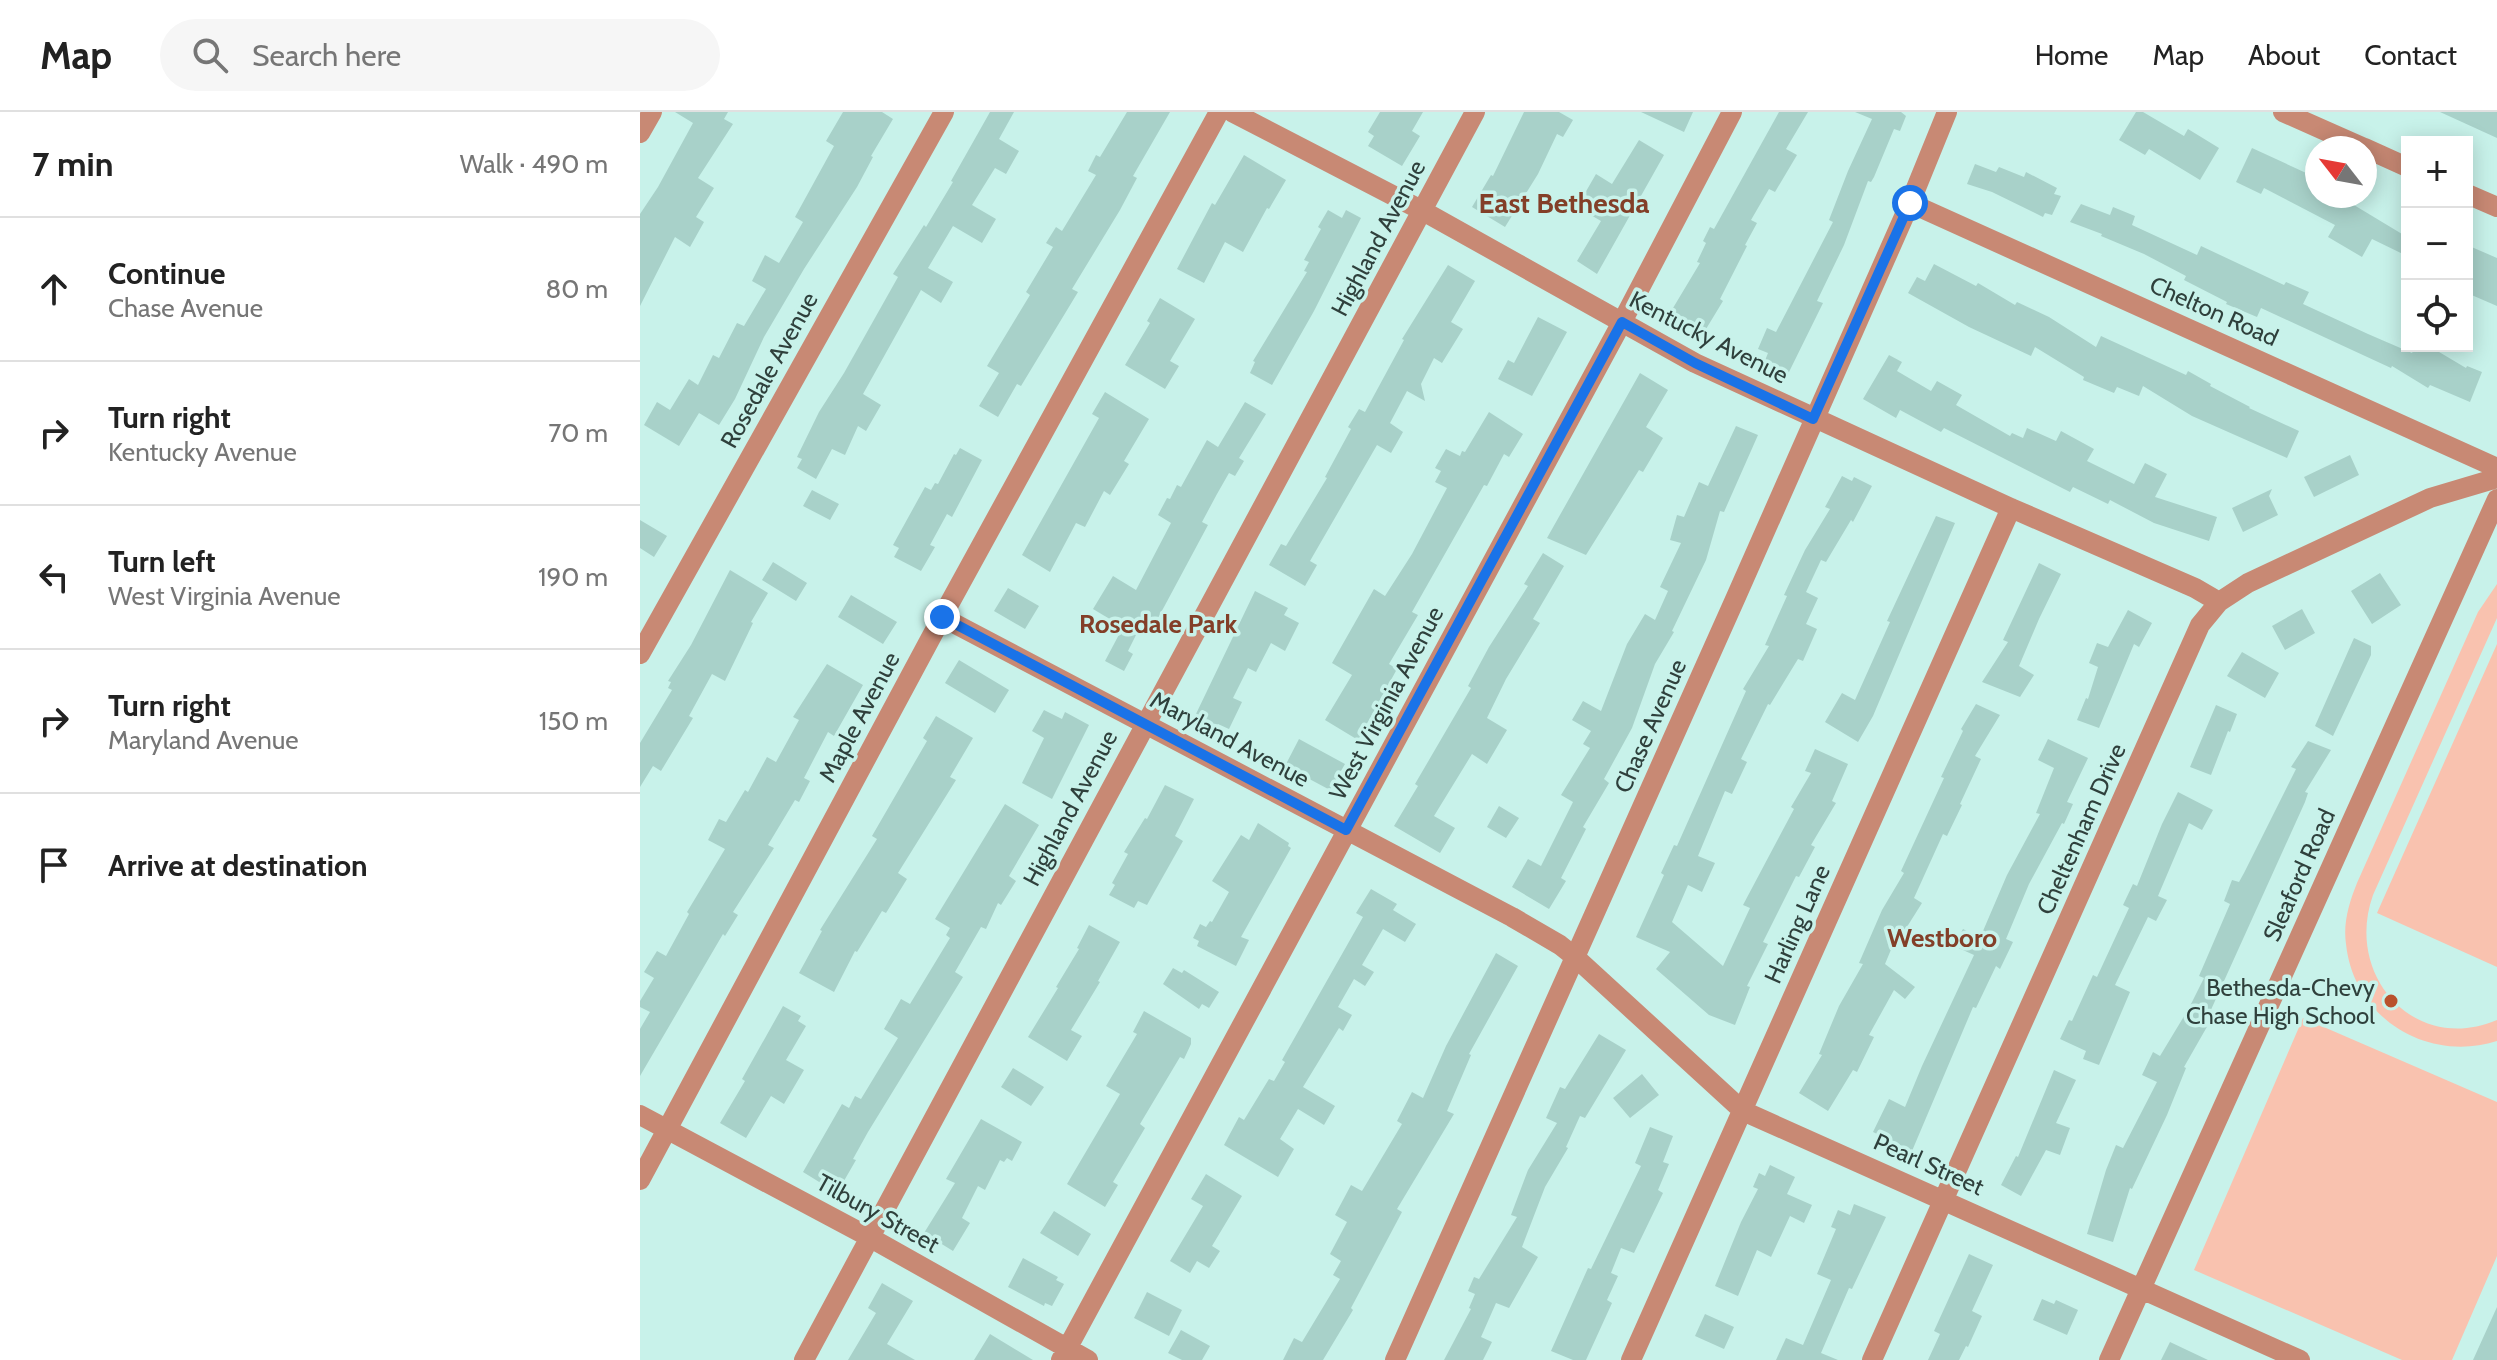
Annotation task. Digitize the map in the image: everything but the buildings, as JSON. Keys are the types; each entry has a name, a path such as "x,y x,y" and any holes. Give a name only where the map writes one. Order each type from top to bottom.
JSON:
{"street":[{"path":"640,133 652,112"},
{"name":"Rosedale Avenue","path":"640,654 944,112"},
{"name":"Maple Avenue","path":"640,1180 942,617 1219,112"},
{"name":"Kentucky Avenue","path":"1232,112 1423,211 1695,363 1813,419 2195,588 2219,602"},
{"name":"Highland Avenue","path":"804,1360 1475,112"},
{"name":"West Virginia Avenue","path":"1064,1354 1622,322 1732,112"},
{"name":"Chase Avenue","path":"1395,1360 1910,203 1947,112"},
{"path":"2283,112 2337,136"},
{"path":"2377,154 2401,164"},
{"path":"2473,197 2497,207"},
{"name":"Chelton Road","path":"1910,203 2497,468"},
{"name":"Cheltenham Drive","path":"1872,1360 2200,625 2219,602 2248,583 2430,498 2497,478"},
{"name":"Sleaford Road","path":"2109,1360 2497,499"},
{"name":"Harling Lane","path":"1631,1360 2011,508"},
{"name":"Maryland Avenue","path":"942,617 1512,917 1575,957"},
{"name":"Pearl Street","path":"1575,957 1743,1111 2300,1360"},
{"name":"Tilbury Street","path":"640,1115 869,1237 1064,1354 1088,1360"}],"shaded area":[{"path":"2497,584 2497,618 2373,895 2367,925 2369,954 2378,979 2393,1001 2414,1017 2439,1027 2467,1028 2497,1020 2497,1041 2471,1046 2445,1046 2421,1040 2399,1029 2379,1013 2363,994 2352,971 2345,936 2346,921 2357,883 2478,612"},
{"path":"2497,644 2497,967 2377,913"},
{"path":"2303,1018 2497,1102 2497,1256 2452,1360 2402,1360 2194,1270"}],"place":[{"name":"Bethesda-Chevy Chase High School","path":"2391,1001"}],"district":[{"name":"East Bethesda","path":"1564,203"},
{"name":"Rosedale Park","path":"1158,624"},
{"name":"Westboro","path":"1942,938"}],"route":[{"path":"942,617 1346,830 1622,322 1695,363 1813,419 1910,203"}]}
